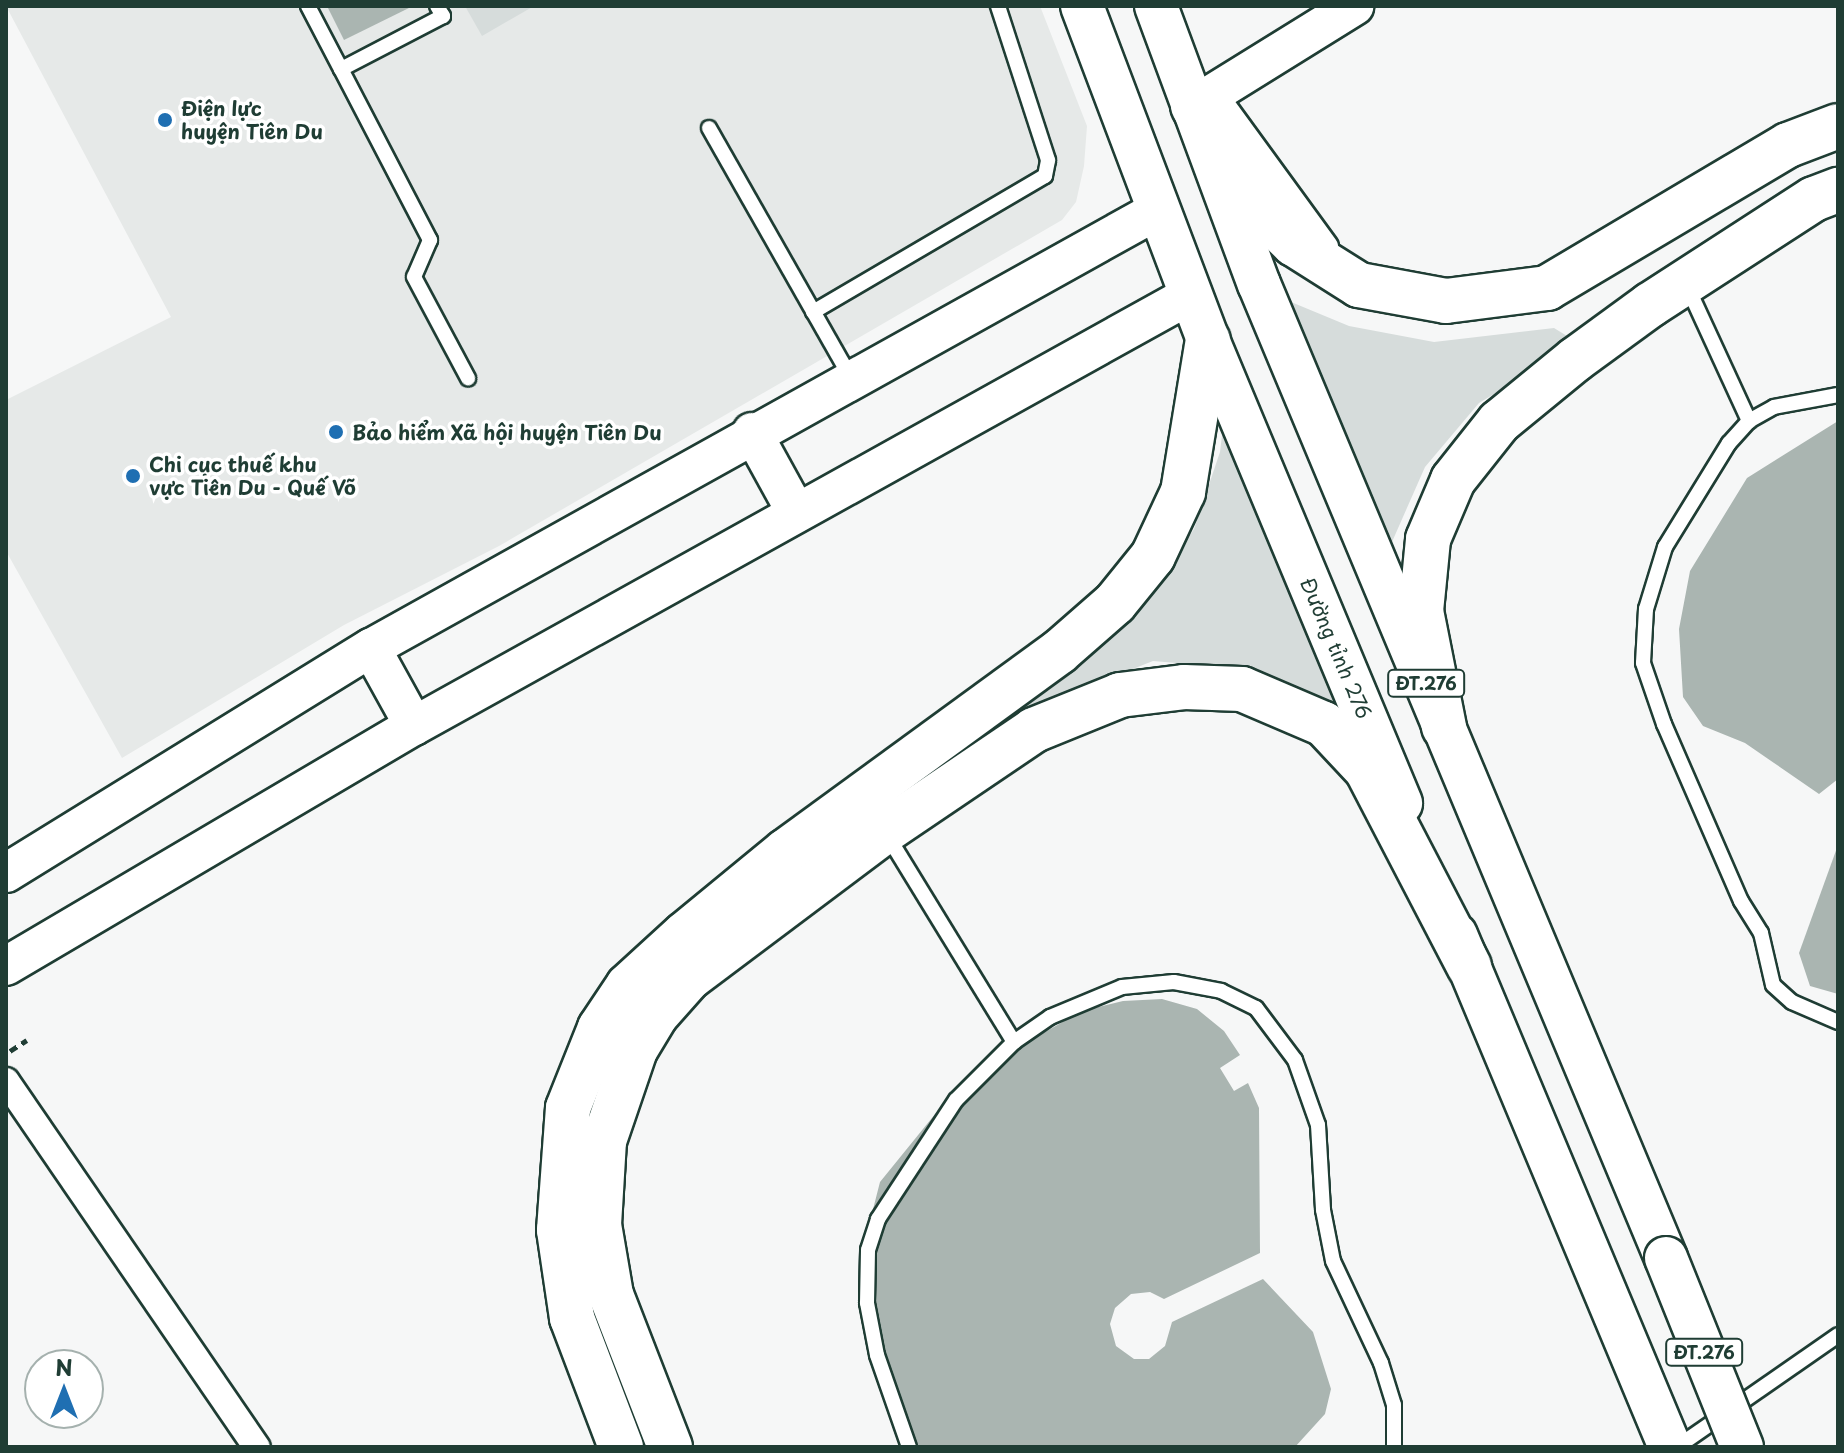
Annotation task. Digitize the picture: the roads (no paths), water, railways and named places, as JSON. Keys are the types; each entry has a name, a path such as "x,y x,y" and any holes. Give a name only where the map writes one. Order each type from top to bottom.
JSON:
{"highway":[{"path":"1202,99 1247,198 1294,244 1359,285 1446,301 1547,288 1788,145 1838,126"},
{"path":"1444,727 1421,611 1428,539 1453,480 1499,422 1576,359 1686,282 1814,199 1838,190"},
{"path":"621,1447 572,1318 559,1230 565,1121 600,1028 628,986 685,934 786,851 1059,652 1115,603 1153,556 1183,492 1198,316"},
{"path":"670,1447 611,1295 604,1258 600,1178 614,1102 656,1015 689,978 885,831 1034,730 1075,710 1159,688 1242,689 1324,724 1350,746 1469,966"}],"main road":[{"name":"Đường tỉnh 276","path":"1082,6 1198,316 1670,1447"},
{"name":"ĐT.276","path":"1156,6 1202,99 1259,284 1742,1447"},
{"path":"1198,316 1259,284"}],"street":[{"path":"1354,6 1202,99 1311,234 1339,261 1400,283 1471,285 1544,265 1768,135 1838,104"},
{"path":"6,873 371,648 752,432 1158,210"},
{"path":"6,966 414,726 796,512 1198,316"},
{"path":"752,432 796,512"},
{"path":"371,648 414,726"},
{"path":"6,1081 257,1447"}],"lane":[{"path":"308,6 430,240 414,277 468,378"},
{"path":"341,69 443,16 437,6"},
{"path":"813,312 1045,176 1048,160 998,6"},
{"path":"709,128 851,378"},
{"path":"1686,282 1749,421"},
{"path":"1838,395 1774,407 1749,421 1729,443 1665,547 1646,609 1643,663 1693,792 1741,901 1761,933 1773,985 1792,1002 1838,1022"},
{"path":"885,831 1014,1042"},
{"path":"909,1447 877,1355 867,1303 868,1250 878,1219 956,1100 1014,1042 1050,1017 1122,987 1174,982 1221,991 1256,1008 1295,1060 1318,1125 1323,1210 1333,1261 1381,1363 1394,1405 1394,1447"},
{"path":"1677,1447 1838,1335"}],"place":[{"name":"Điện lực huyện Tiên Du","path":"165,120"},
{"name":"Bảo hiểm Xã hội huyện Tiên Du","path":"336,432"},
{"name":"Chi cục thuế khu vực Tiên Du - Quế Võ","path":"133,476"}]}
